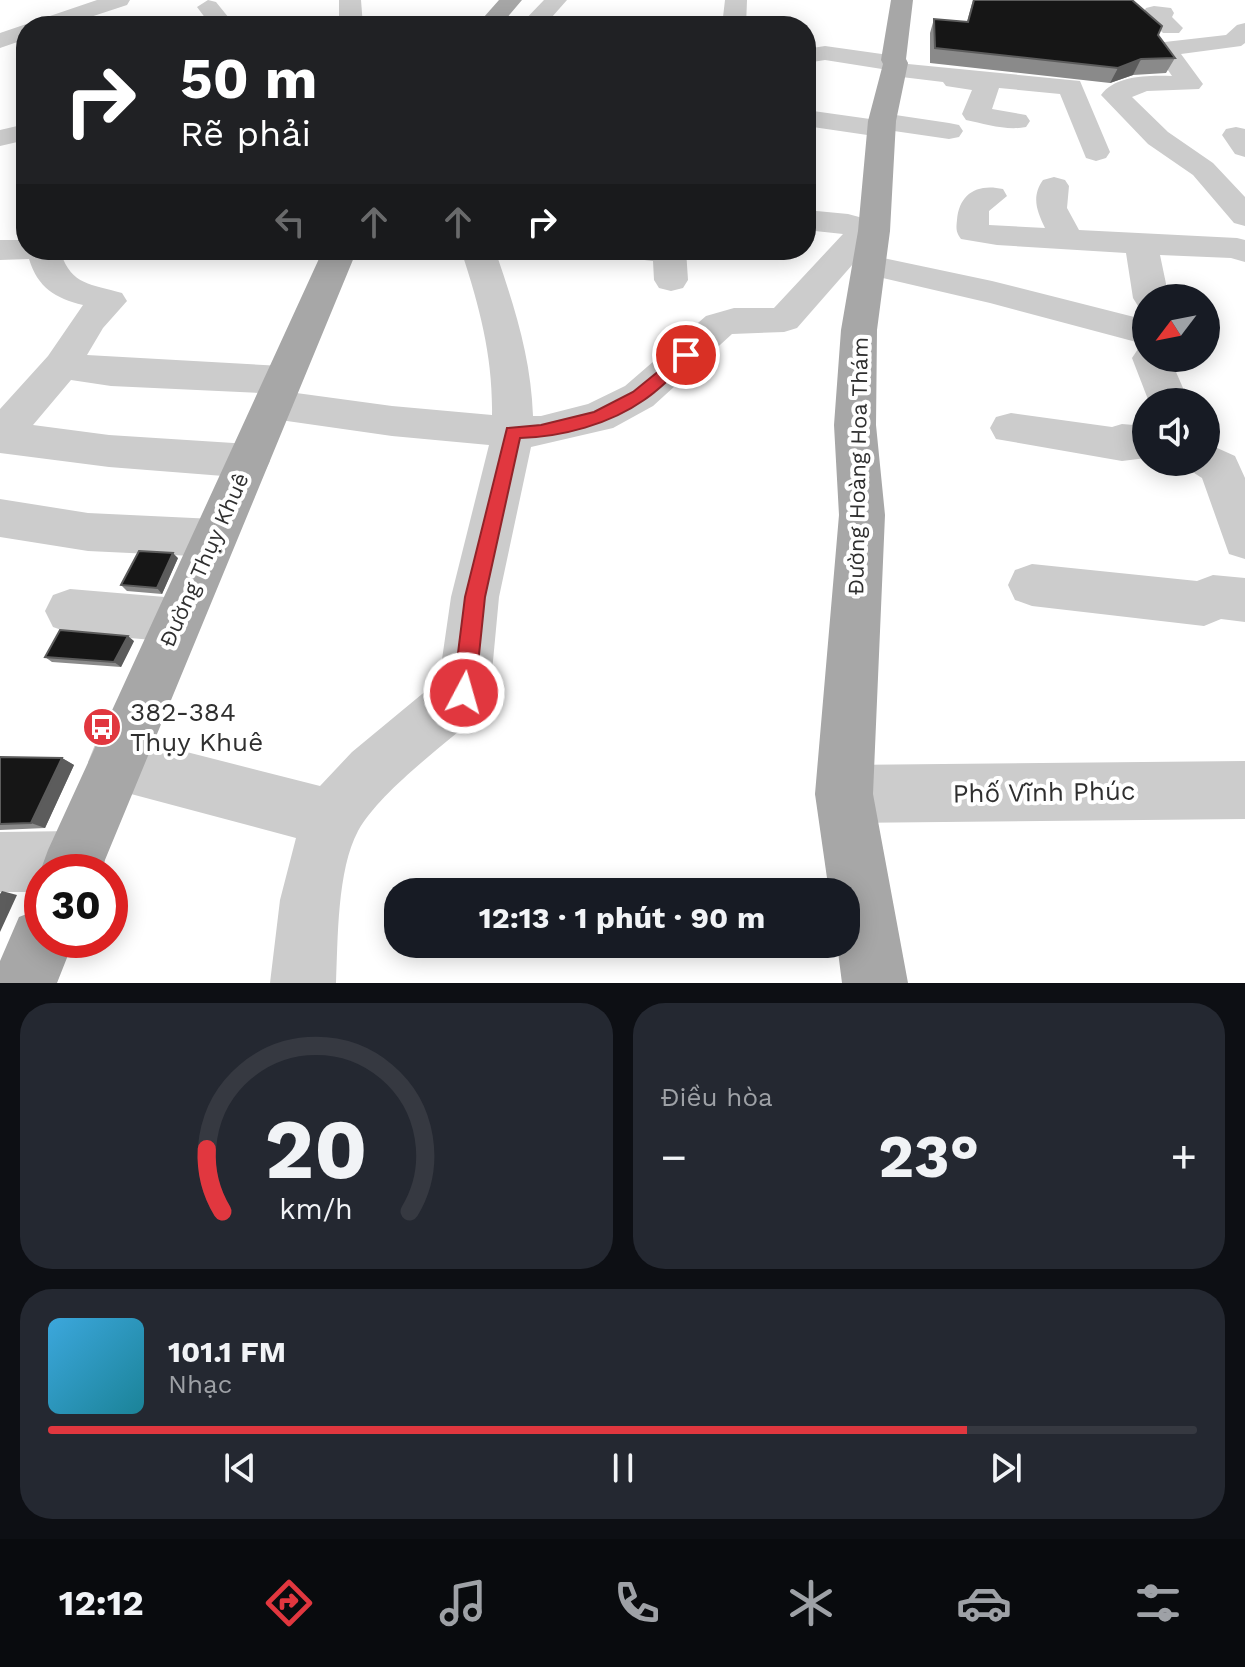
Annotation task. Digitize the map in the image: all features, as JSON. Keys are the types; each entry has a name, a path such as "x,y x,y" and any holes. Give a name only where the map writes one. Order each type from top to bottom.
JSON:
{"main road":[{"path":"497,16 511,0"},
{"name":"Đường Hoàng Hoa Thám","path":"875,983 844,794 862,515 855,425 859,346 882,125 895,69 893,60 902,0"},
{"name":"Đường Thụy Khuê","path":"77,854 336,260"},
{"path":"24,983 34,958"}],"street":[{"path":"70,16 119,0"},
{"path":"541,16 556,0"},
{"path":"1136,10 1166,30 1241,40"},
{"path":"1166,30 1211,23"},
{"path":"1166,30 1196,94 1144,83 1114,95 1158,138 1203,169 1245,216"},
{"path":"816,54 825,53 895,69 987,84 976,114 1016,121"},
{"path":"895,69 1071,87 1096,152"},
{"path":"816,119 949,131"},
{"path":"1203,169 1245,167"},
{"path":"1054,186 1051,208 1067,238"},
{"path":"992,196 982,197 981,204 974,204 972,232 1004,238 1134,236 1242,243"},
{"path":"816,221 848,224 861,230 871,248"},
{"path":"1134,236 1141,284"},
{"path":"62,365 278,392 392,421 513,432 541,431 599,417 639,396 719,325 734,320 784,320 855,241 992,292 1132,327"},
{"path":"0,437 62,365 89,320 109,301 55,282 47,271 45,260"},
{"path":"303,983 311,900 332,818 361,783 464,693 475,597 513,432 509,361 501,319 481,260"},
{"path":"670,260 671,280"},
{"path":"1011,428 1122,445 1122,440 1132,441"},
{"path":"0,437 109,451 249,461"},
{"path":"1224,466 1245,540"},
{"path":"0,518 88,532 214,538"},
{"path":"1032,585 1204,604 1213,597 1245,600"},
{"path":"70,611 177,620"},
{"path":"116,762 332,818"},
{"name":"Phố Vĩnh Phúc","path":"844,794 1245,790"},
{"path":"0,862 24,864"}],"building":[{"path":"974,0 1132,0 1162,26 1158,35 1175,58 1141,59 1118,68 935,48 934,19 968,22"},
{"path":"139,551 173,553 157,588 121,585"},
{"path":"60,630 128,636 114,662 45,657"},
{"path":"0,757 62,758 31,823 0,824"}],"place":[{"name":"382-384 Thụy Khuê","path":"102,727"}],"route":[{"path":"464,693 475,597 513,432 541,431 599,417 639,396 686,355"}]}
